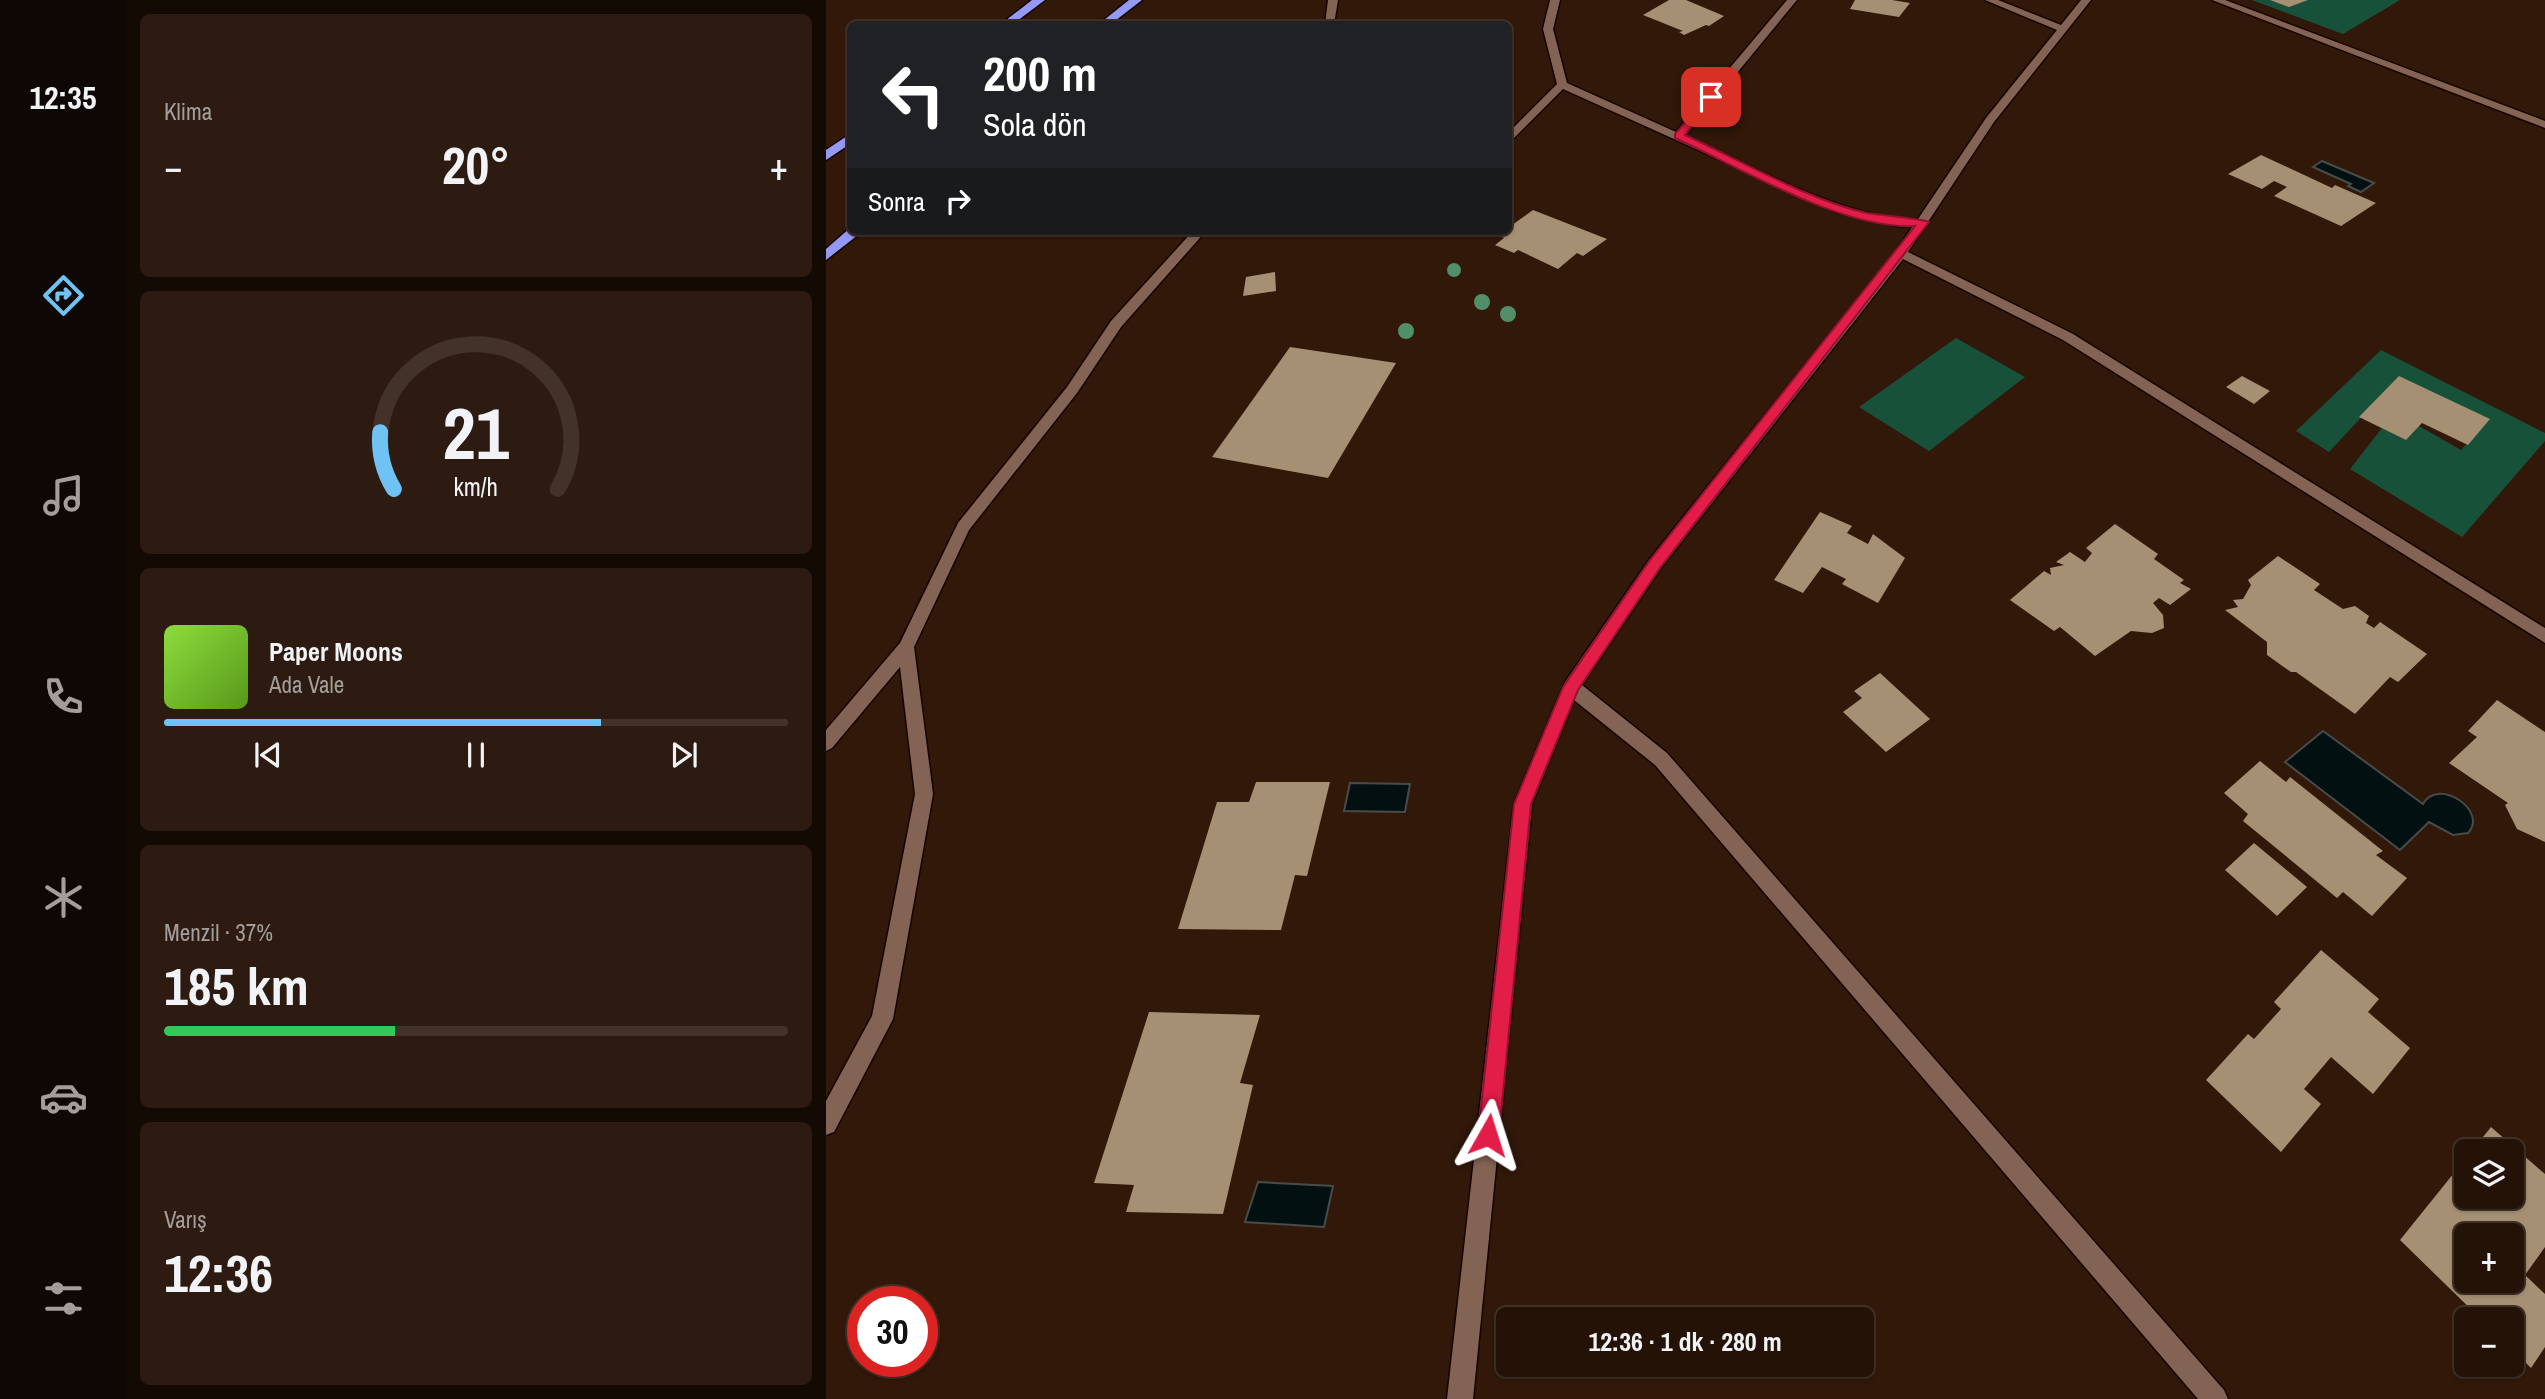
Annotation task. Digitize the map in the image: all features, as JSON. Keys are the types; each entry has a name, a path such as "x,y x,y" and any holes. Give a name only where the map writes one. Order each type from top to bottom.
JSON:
{"highway":[{"path":"1010,21 1039,0"},
{"path":"1108,21 1136,0"},
{"path":"826,156 847,140"},
{"path":"826,256 851,235"}],"street":[{"path":"1330,21 1333,0"},
{"path":"1555,0 1548,29 1562,85"},
{"path":"1679,136 1792,0"},
{"path":"1990,0 2062,29"},
{"path":"1460,1399 1523,804 1571,687 1655,564 1901,253 1990,120 2086,0"},
{"path":"2217,0 2545,125"},
{"path":"1562,85 1840,210 1902,223 1924,222"},
{"path":"1512,137 1562,85"},
{"path":"826,743 906,648 963,527 1072,390 1116,324 1196,235"},
{"path":"1901,253 2068,337 2545,636"},
{"path":"826,1124 882,1019 924,794 906,648"},
{"path":"1571,687 1661,758 2215,1399"}],"green space":[{"path":"2252,0 2400,0 2343,34"},
{"path":"1956,338 2025,377 1929,451 1859,407"},
{"path":"2381,350 2545,433 2545,441 2462,537 2350,469 2382,428 2406,440 2419,426 2461,450 2489,419 2399,377 2329,452 2296,431"}],"shaded area":[{"path":"2322,161 2374,183 2361,192 2348,186 2351,184 2313,167"},
{"path":"2323,731 2423,804 2430,797 2439,794 2459,800 2472,815 2473,824 2468,833 2453,835 2429,822 2400,850 2285,762"},
{"path":"1350,783 1410,784 1405,812 1344,811"},
{"path":"1258,1182 1333,1186 1324,1227 1245,1222"}],"building":[{"path":"1669,0 1686,0 1724,16 1709,26 1684,35 1679,32 1683,31 1643,15"},
{"path":"1855,0 1910,3 1899,17 1850,9"},
{"path":"2270,0 2308,0 2289,7"},
{"path":"2261,155 2332,188 2335,185 2376,203 2341,226 2274,196 2287,187 2274,181 2262,189 2228,174"},
{"path":"1533,210 1607,239 1583,256 1577,253 1558,269 1518,250 1514,253 1495,245 1504,238 1500,235 1512,235 1512,225"},
{"path":"1275,272 1276,291 1243,296 1246,277"},
{"path":"1290,347 1396,363 1328,478 1212,457"},
{"path":"2242,376 2270,391 2254,404 2226,387"},
{"path":"2399,376 2490,419 2468,445 2422,423 2406,440 2359,417"},
{"path":"1820,512 1852,526 1847,533 1868,544 1873,534 1905,558 1878,603 1842,584 1846,579 1822,567 1803,593 1774,580"},
{"path":"2115,524 2158,554 2154,559 2184,580 2180,583 2191,589 2170,605 2159,598 2153,603 2163,615 2164,628 2152,633 2131,631 2095,656 2060,627 2054,631 2010,600 2044,571 2051,575 2050,568 2064,565 2056,562 2070,552 2085,562 2092,553 2086,548"},
{"path":"2278,556 2320,584 2314,590 2343,609 2355,606 2369,616 2366,623 2374,628 2380,622 2427,654 2398,682 2390,677 2355,714 2296,672 2291,672 2267,655 2267,642 2225,610 2238,607 2233,600 2243,599 2251,585 2248,580"},
{"path":"1880,673 1930,719 1886,752 1843,712 1862,698 1854,691"},
{"path":"2497,700 2545,732 2545,842 2517,829 2505,805 2508,803 2449,763 2477,737 2468,731"},
{"path":"2260,761 2286,782 2290,777 2383,851 2376,855 2407,878 2372,916 2343,892 2337,898 2243,821 2248,814 2224,793"},
{"path":"1256,782 1330,782 1307,876 1295,875 1281,930 1178,929 1217,802 1249,802"},
{"path":"2254,843 2307,887 2277,916 2225,870"},
{"path":"2321,950 2379,999 2368,1012 2410,1048 2373,1094 2331,1057 2304,1089 2321,1104 2281,1152 2206,1080 2248,1034 2254,1039 2281,1009 2274,1002"},
{"path":"1149,1012 1260,1015 1240,1083 1253,1085 1223,1214 1126,1212 1134,1185 1094,1183"},
{"path":"2491,1127 2505,1139 2481,1139"},
{"path":"2524,1156 2545,1174 2545,1247 2525,1275 2545,1294 2545,1347 2531,1368 2524,1361 2524,1307 2469,1307 2454,1293 2524,1293 2524,1223 2454,1223 2454,1293 2400,1240 2454,1173 2454,1209 2524,1209"}],"route":[{"path":"1488,1135 1523,804 1571,687 1655,564 1924,222 1902,223 1840,210 1679,136 1711,97"}]}
